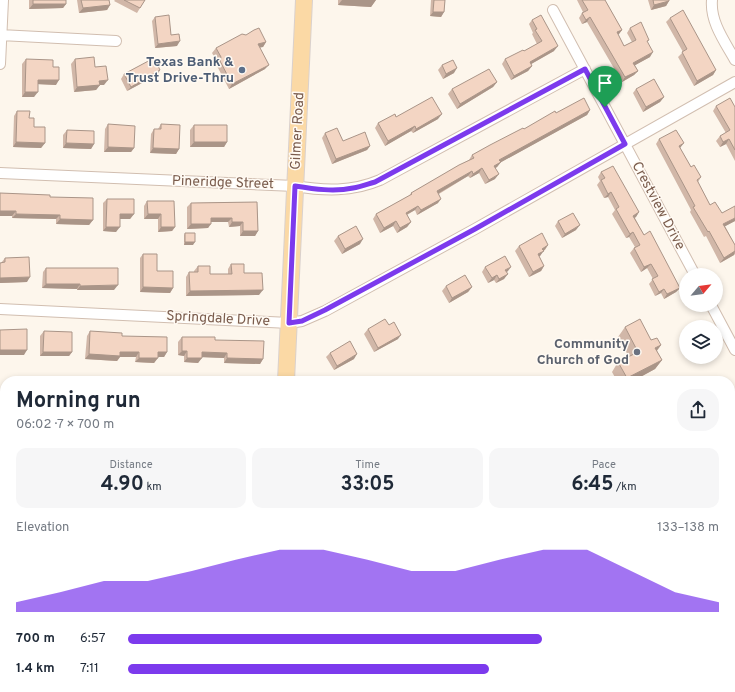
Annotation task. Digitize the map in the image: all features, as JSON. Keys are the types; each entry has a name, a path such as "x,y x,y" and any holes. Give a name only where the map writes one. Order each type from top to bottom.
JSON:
{"main road":[{"name":"Gilmer Road","path":"286,376 304,0"}],"street":[{"path":"0,64 3,0"},
{"path":"712,0 712,11 715,22 735,60"},
{"name":"Crestview Drive","path":"553,10 691,268"},
{"path":"1,35 116,41"},
{"name":"Pineridge Street","path":"0,173 295,186 313,189 342,190 375,182 585,69"},
{"name":"Springdale Drive","path":"0,309 289,323 302,321 475,229 735,82"},
{"path":"715,312 735,350"}],"building":[{"path":"33,0 66,0 66,4 33,4"},
{"path":"81,0 109,0 110,5 83,8"},
{"path":"124,0 145,0 140,8"},
{"path":"434,0 445,0 444,12 433,12"},
{"path":"582,0 605,0 622,30 617,32 624,46 636,40 630,28 641,22 649,40 647,41 653,52 633,63 638,71 625,77 590,17 586,20 582,13 588,10"},
{"path":"653,0 669,0 669,1 654,5"},
{"path":"683,10 716,70 697,81 682,52 687,49 670,18"},
{"path":"169,15 171,35 179,34 180,41 158,44 155,17"},
{"path":"541,15 558,46 530,62 532,66 514,76 505,59 542,41 535,30 537,29 532,20"},
{"path":"259,28 266,42 258,44 269,65 232,84 220,61 221,57 216,48 242,34 246,35"},
{"path":"94,57 95,67 106,66 108,80 99,81 100,85 77,87 75,59"},
{"path":"154,58 160,70 131,87 124,74"},
{"path":"26,59 53,60 53,67 59,67 59,80 38,80 38,92 25,92"},
{"path":"453,60 457,68 446,74 442,65"},
{"path":"489,69 497,82 460,104 452,89"},
{"path":"654,79 664,97 646,107 636,89"},
{"path":"432,97 442,114 416,129 415,126 388,141 378,123 395,114 396,117"},
{"path":"584,98 590,110 499,160 501,162 494,166 499,174 489,180 482,168 473,174 472,171 437,191 441,199 421,210 418,206 406,213 411,222 400,228 396,221 384,228 376,214 459,165 474,158 472,155 523,128 524,129 555,111 556,113"},
{"path":"730,98 735,107 735,150 729,139 723,142 720,136 730,130 716,106"},
{"path":"17,111 30,111 29,118 34,118 34,127 45,127 45,143 16,142"},
{"path":"108,124 135,126 134,148 108,147"},
{"path":"161,124 180,125 179,149 153,148 154,129 161,129"},
{"path":"194,125 227,125 227,142 194,142"},
{"path":"337,128 343,141 365,132 370,146 336,159 325,133"},
{"path":"67,130 94,131 94,144 66,143"},
{"path":"676,130 684,143 679,146 691,167 694,165 701,177 697,180 710,205 715,202 722,213 735,206 735,218 723,224 735,245 735,251 724,258 709,231 708,232 693,207 695,206 659,139"},
{"path":"613,166 639,212 633,216 644,235 650,231 679,288 667,294 664,289 659,292 652,279 658,276 651,264 644,267 634,248 640,245 633,232 630,234 616,209 619,207 611,192 608,194 601,180 605,178 601,172"},
{"path":"0,193 50,195 50,197 93,198 93,220 60,219 60,215 16,214 16,211 0,211"},
{"path":"107,199 134,199 134,214 120,214 120,227 106,227"},
{"path":"147,201 174,201 175,227 161,227 161,214 148,214"},
{"path":"257,202 258,231 243,231 243,222 232,222 232,218 211,218 211,224 191,224 191,203"},
{"path":"573,213 580,225 565,234 558,221"},
{"path":"356,226 363,239 345,249 338,236"},
{"path":"185,233 195,233 195,242 185,242"},
{"path":"542,233 548,245 542,249 544,251 538,254 544,266 533,272 519,246"},
{"path":"143,254 157,254 157,271 173,271 173,288 143,287"},
{"path":"505,256 511,267 505,270 508,274 499,279 497,275 492,278 485,267"},
{"path":"29,257 30,277 0,278 0,263 5,262 5,258"},
{"path":"231,264 244,264 244,273 262,273 263,290 190,291 189,272 198,272 198,266 210,266 210,274 232,274"},
{"path":"46,268 118,268 118,285 80,286 80,284 46,284"},
{"path":"465,275 472,287 452,298 446,286"},
{"path":"385,319 389,325 394,322 401,335 378,348 368,329"},
{"path":"640,319 651,340 657,338 661,345 655,348 662,360 631,376 626,376 618,362 638,352 625,327"},
{"path":"27,329 27,350 0,350 0,330"},
{"path":"44,331 72,332 72,352 43,352"},
{"path":"90,331 122,333 122,336 167,337 167,352 158,352 158,358 139,358 139,352 120,352 120,356 89,354"},
{"path":"182,337 215,337 215,340 264,341 263,359 227,358 227,353 202,352 202,358 187,358 187,351 182,351"},
{"path":"350,341 357,354 337,366 330,353"}],"place":[{"name":"Texas Bank & Trust Drive-Thru","path":"242,70"},
{"name":"Community Church of God","path":"637,352"}],"route":[{"path":"585,69 605,107 625,144 475,229 325,310 302,321 289,323 295,186 313,189 342,190 375,182 585,69"}]}
